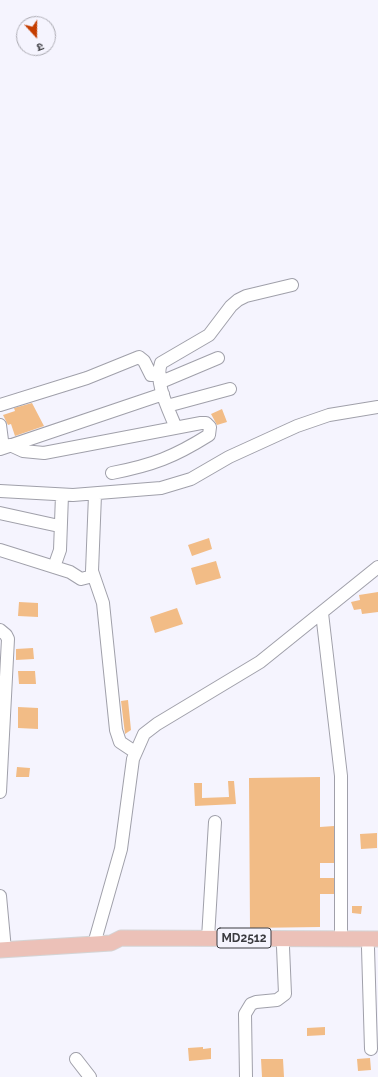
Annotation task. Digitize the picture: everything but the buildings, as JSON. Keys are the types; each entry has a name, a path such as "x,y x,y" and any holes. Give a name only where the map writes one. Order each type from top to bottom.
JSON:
{"main road":[{"name":"MD2512","path":"3,950 111,943 121,938 341,939 375,945"},
{"name":"MD2512","path":"111,943 121,948 375,945"}],"street":[{"path":"176,428 167,406 161,384 161,363 209,335 231,306 238,300 250,295 292,285"},
{"path":"0,405 87,378 139,357 144,361 151,375 161,384"},
{"path":"5,447 161,384 218,358"},
{"path":"167,406 230,389"},
{"path":"0,491 62,495 95,495 144,491 176,484 191,479 229,457 297,426 329,415 378,407"},
{"path":"5,447 23,451 44,453 206,423 211,432 209,435 185,451 162,461 112,473"},
{"path":"0,425 5,447"},
{"path":"54,567 60,550 59,526 62,495"},
{"path":"95,495 92,564 89,577 103,603 117,737 120,742 135,752"},
{"path":"0,513 59,526"},
{"path":"0,550 89,577"},
{"path":"94,944 121,849 129,779 135,752 144,734 157,724 260,662 378,568"},
{"path":"322,613 341,776 341,939"},
{"path":"0,630 6,634 8,639 0,792"},
{"path":"208,938 215,822"},
{"path":"0,896 3,950"},
{"path":"372,1049 375,945"},
{"path":"246,1077 245,1014 251,1004 256,1002 277,1000 285,994 283,947"},
{"path":"76,1059 90,1077"}]}
